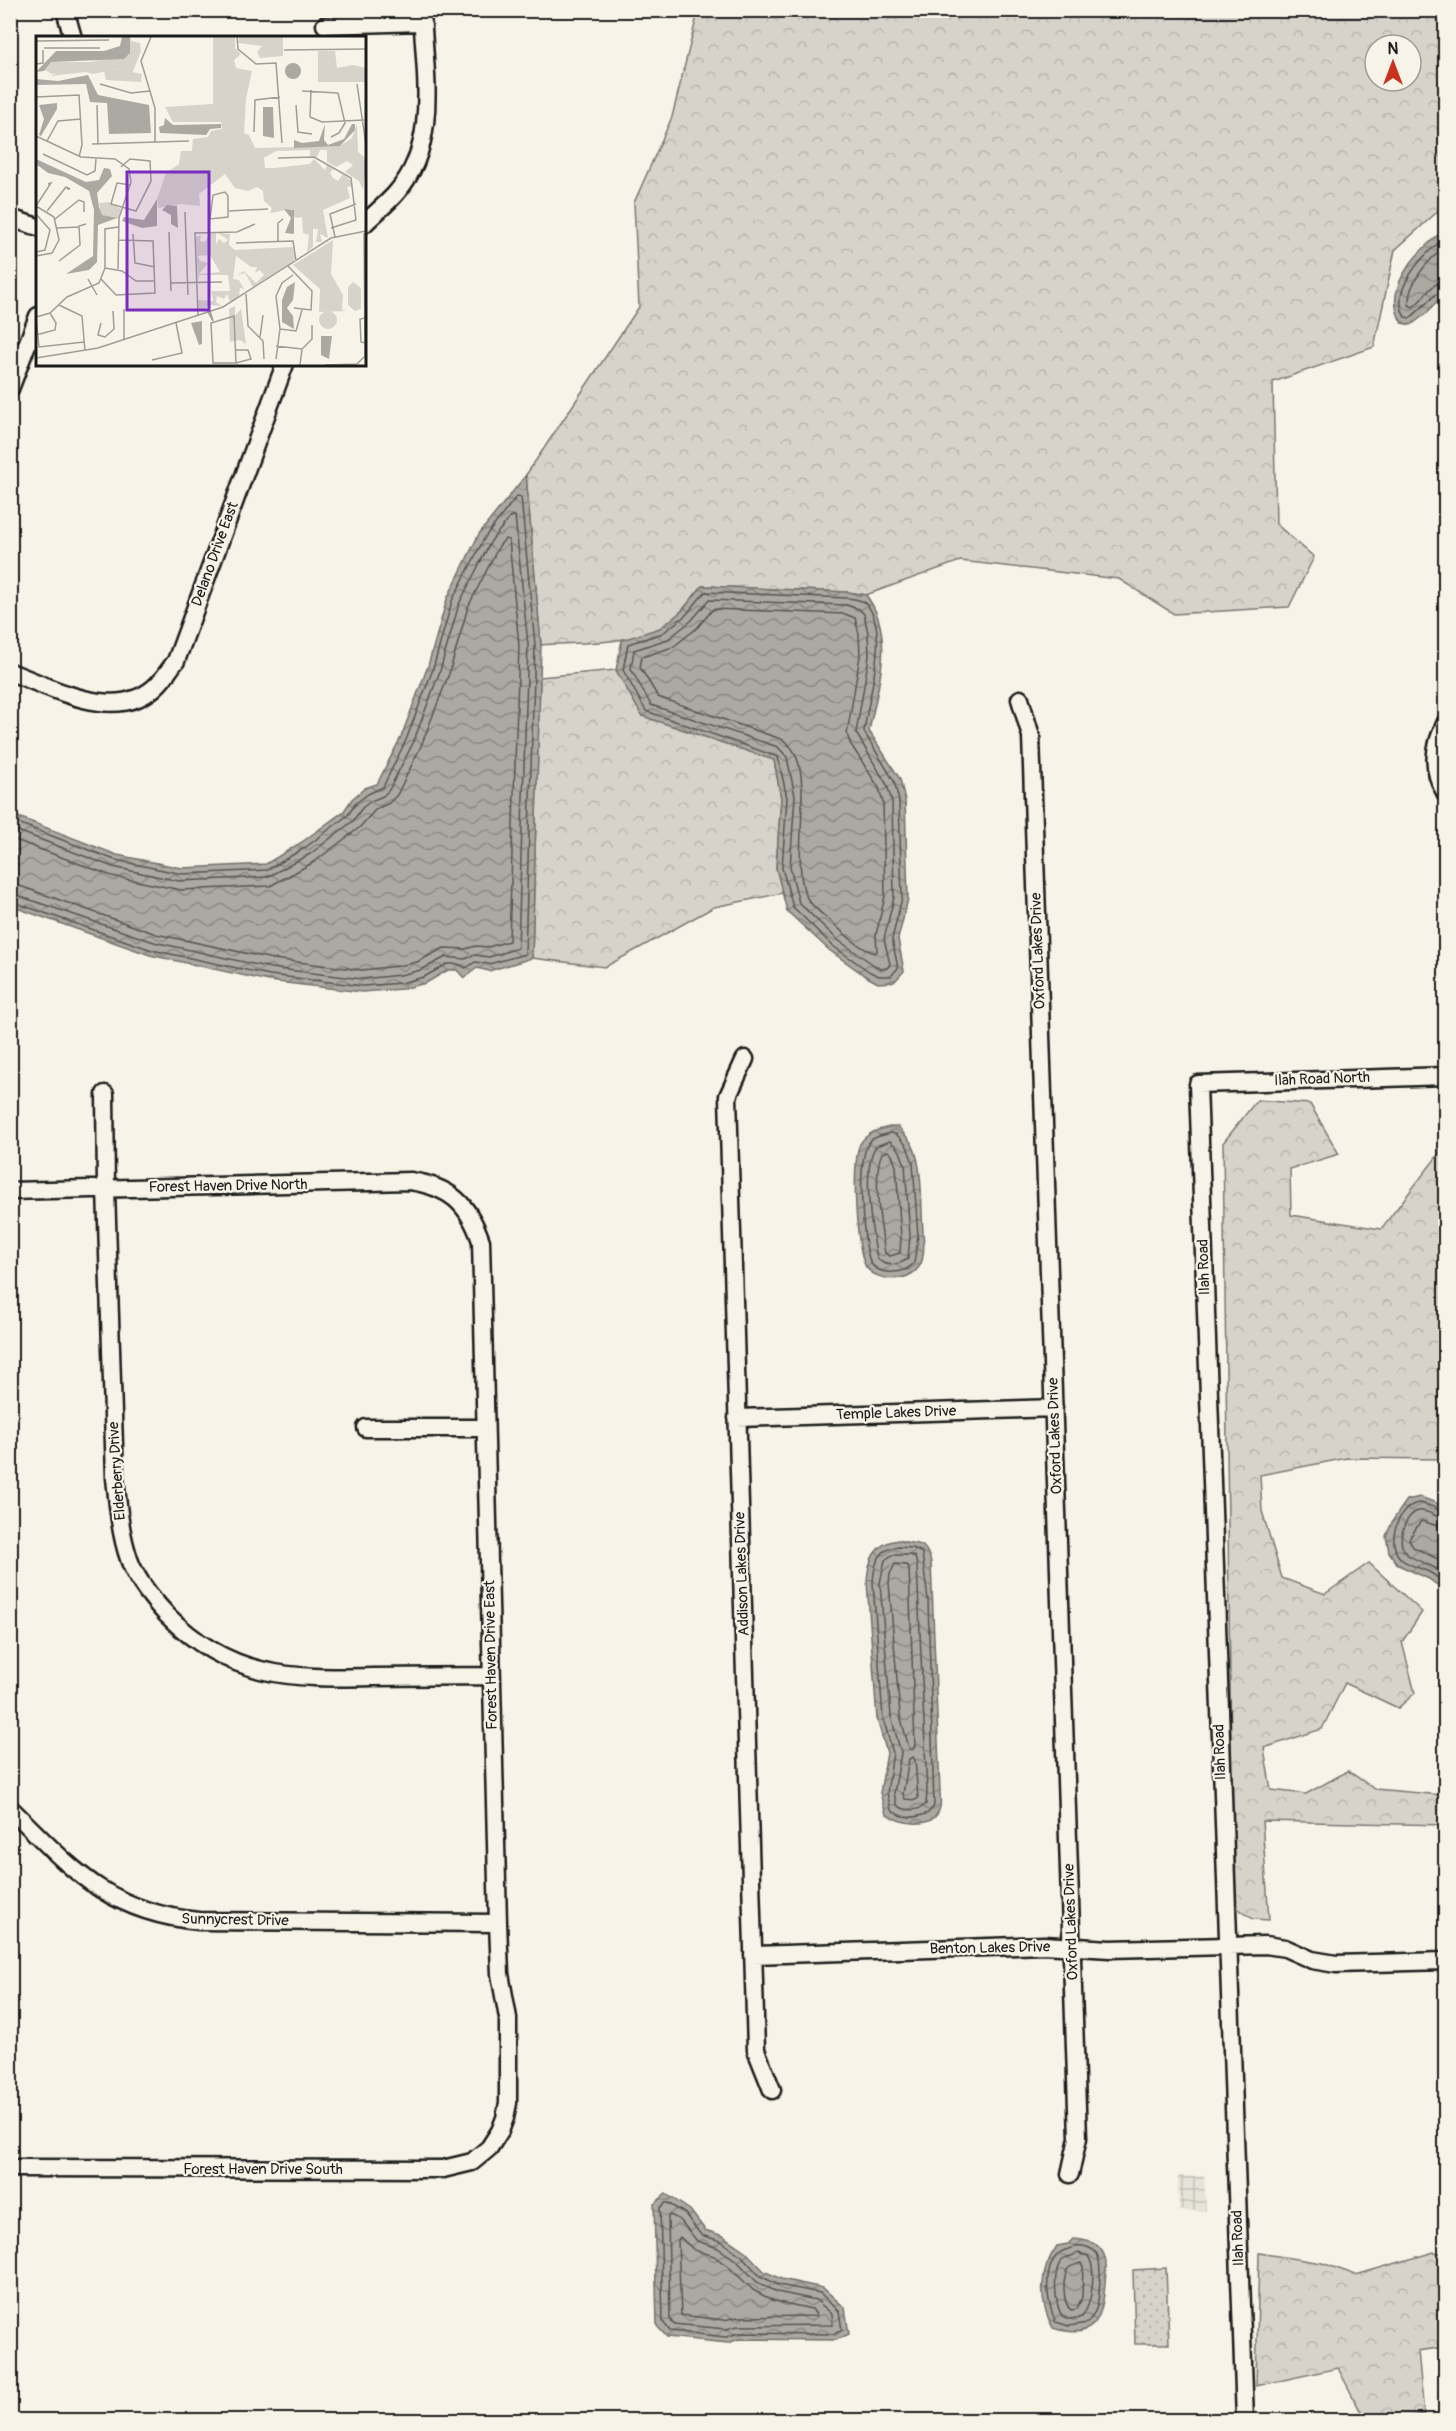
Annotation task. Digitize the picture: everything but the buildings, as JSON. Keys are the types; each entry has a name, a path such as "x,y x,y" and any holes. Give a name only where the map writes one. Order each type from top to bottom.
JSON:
{"street":[{"path":"65,10 72,36"},
{"path":"325,24 422,16 427,109 419,153 398,191 366,222"},
{"path":"10,218 36,226"},
{"path":"10,389 36,321"},
{"name":"Delano Drive East","path":"10,672 104,704 126,702 159,684 176,660 284,366"},
{"name":"Oxford Lakes Drive","path":"1020,699 1030,736 1054,1408 1078,2138 1070,2174"},
{"path":"1446,722 1436,740 1434,762 1440,785 1446,794"},
{"name":"Addison Lakes Drive","path":"745,1059 728,1096 756,2050 772,2090"},
{"name":"Ilah Road North","path":"1198,1084 1446,1076"},
{"name":"Ilah Road","path":"1198,1084 1245,2421"},
{"name":"Elderberry Drive","path":"105,1094 115,1478 119,1520 129,1561 151,1598 179,1627 210,1649 244,1666 279,1676 310,1678 491,1676"},
{"name":"Forest Haven Drive North","path":"10,1191 410,1181 428,1184 444,1191"},
{"name":"Forest Haven Drive East","path":"444,1191 468,1210 481,1241 498,1923 500,1974 508,2029 508,2103 500,2131"},
{"name":"Temple Lakes Drive","path":"737,1418 1054,1408"},
{"path":"366,1428 485,1428"},
{"name":"Sunnycrest Drive","path":"10,1808 74,1871 106,1893 139,1909 170,1918 199,1921 498,1923"},
{"name":"Benton Lakes Drive","path":"753,1955 1044,1945 1110,1949 1266,1945 1284,1948 1312,1960 1336,1964 1446,1961"},
{"name":"Forest Haven Drive South","path":"10,2168 443,2169 472,2162 489,2148 500,2131"}],"shaded area":[{"path":"1178,2176 1204,2176 1206,2211 1179,2211"}],"green space":[{"path":"702,11 1445,11 1445,205 1395,250 1374,347 1273,382 1276,524 1314,557 1289,607 1174,614 1119,579 960,561 866,595 848,592 702,586 672,620 647,633 617,640 541,645 526,475 639,307 634,203 672,117 696,20"},
{"path":"616,670 642,716 774,760 781,798 776,868 783,893 714,907 605,967 532,958 540,677"},
{"path":"1257,1100 1310,1104 1339,1154 1290,1169 1291,1215 1381,1229 1439,1154 1445,1120 1445,1459 1347,1458 1260,1475 1262,1511 1282,1578 1325,1594 1369,1563 1422,1612 1402,1642 1415,1693 1398,1708 1345,1683 1322,1729 1264,1748 1271,1790 1306,1794 1348,1771 1375,1789 1442,1795 1445,1793 1445,1825 1262,1821 1269,1920 1253,1919 1233,1905 1223,1143"},
{"path":"1434,2252 1445,2254 1445,2347 1418,2351 1424,2414 1387,2420 1365,2420 1338,2368 1256,2386 1259,2253 1322,2263 1356,2275"},
{"path":"1166,2268 1169,2344 1135,2344 1133,2270"}],"water":[{"path":"1445,229 1445,292 1427,313 1411,325 1402,323 1396,309 1399,283 1414,258"},
{"path":"526,475 541,645 532,958 489,971 477,968 464,978 457,970 448,970 426,983 402,989 362,992 269,981 150,955 11,906 11,814 117,855 182,868 266,864 302,842 344,811 352,799 365,788 377,784 401,737 428,666 447,599 479,534"},
{"path":"702,586 848,592 866,595 875,610 883,644 880,679 869,731 900,779 905,800 908,899 898,939 904,971 894,982 878,983 867,977 829,950 787,911 776,868 781,798 774,760 642,716 616,670 622,640 660,628 682,611"},
{"path":"890,1127 899,1127 912,1143 916,1154 920,1175 924,1245 919,1267 907,1276 892,1279 877,1276 866,1267 857,1226 855,1186 860,1144 869,1134"},
{"path":"1420,1497 1445,1506 1445,1591 1429,1579 1398,1565 1389,1552 1386,1536 1393,1520 1407,1500"},
{"path":"898,1540 922,1546 926,1549 931,1562 940,1807 937,1815 931,1820 916,1823 908,1823 886,1814 880,1793 887,1753 877,1719 867,1582 874,1554 883,1545"},
{"path":"666,2194 690,2210 705,2230 723,2236 745,2251 764,2271 781,2279 823,2288 845,2308 849,2334 836,2340 739,2339 728,2343 667,2337 657,2326 654,2204"},
{"path":"1073,2239 1096,2245 1104,2255 1106,2266 1104,2295 1098,2317 1094,2324 1078,2332 1053,2328 1043,2297 1044,2276 1051,2256 1057,2246 1068,2244"}]}
